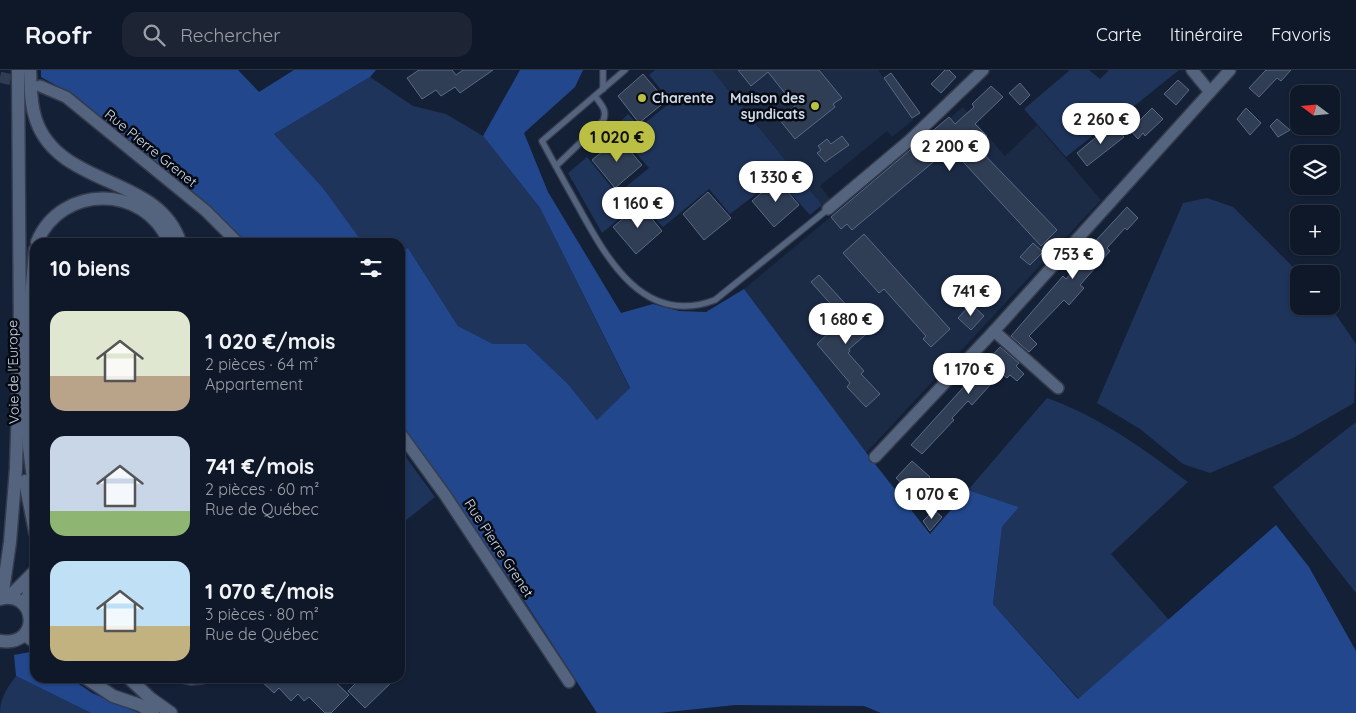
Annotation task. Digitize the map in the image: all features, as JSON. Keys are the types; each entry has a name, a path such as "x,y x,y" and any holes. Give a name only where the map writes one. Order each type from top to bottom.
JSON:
{"main road":[{"path":"18,70 24,334"},
{"name":"Voie de l'Europe","path":"25,70 22,456 30,511"},
{"path":"30,70 32,105 36,122 59,154 161,209 176,230 179,238"},
{"path":"40,238 53,218 71,204 94,198 123,200 147,212 167,238"},
{"path":"4,598 3,570 10,542 24,334 30,288"},
{"name":"Voie de l'Europe","path":"24,334 30,455"},
{"path":"4,598 30,575"},
{"path":"1,642 12,642 30,638 30,623 25,606 30,589"},
{"path":"4,598 25,606"},
{"path":"94,683 113,696 140,705 153,713"},
{"path":"124,683 158,713"},
{"path":"134,683 150,698 171,713"}],"street":[{"path":"828,209 910,140 983,70"},
{"path":"1192,70 1210,92"},
{"path":"875,457 994,331 1230,70"},
{"name":"Rue Pierre Grenet","path":"40,86 66,97 206,212 233,238"},
{"path":"994,331 1058,388"},
{"name":"Rue Pierre Grenet","path":"405,440 445,495 569,682"}],"lane":[{"path":"603,70 603,90"},
{"path":"625,70 542,141 611,262 631,285 658,300 673,304 702,304 715,300 828,209"},
{"path":"556,166 603,122 605,116 604,109 595,96"}],"shaded area":[{"path":"41,70 238,70 259,92 294,70 376,70 370,77 274,134 323,188 359,238 240,238 77,97 41,77"},
{"path":"520,70 583,70 575,87 524,133 548,192 621,313 653,304 679,311 706,312 744,289 868,455 930,534 968,490 1019,507 1002,527 993,604 1078,699 1276,525 1309,567 1356,651 1356,713 881,713 864,706 735,705 659,713 597,713 516,588 405,431 405,249 408,248 458,326 493,344 526,344 568,384 597,420 630,388 540,208 483,136"},
{"path":"655,70 712,70 822,205 810,215 777,178 730,214 709,189 663,227 639,202 602,233 568,173 587,157 617,194 649,168 614,128 628,114 640,127 671,102 649,75"},
{"path":"712,70 878,70 913,120 892,137 887,131 820,186 830,199 822,205"},
{"path":"1070,70 1089,70 1100,79 1109,70 1179,70 1113,123 1111,121 1066,157 1024,109"},
{"path":"370,77 413,106 446,114 483,136 540,208 630,389 598,421 568,384 526,344 493,344 458,326 408,248 405,249 405,238 358,238 323,188 274,134"},
{"path":"963,107 1005,156 1037,125 1101,200 866,453 744,289"},
{"path":"1207,198 1233,207 1291,265 1290,315 1336,315 1356,344 1354,403 1293,438 1210,473 1183,464 1140,429 1097,403 1183,203"},
{"path":"1047,398 1104,424 1188,482 1111,554 1169,620 1079,699 993,604 1002,527 1019,507 968,490"},
{"path":"1356,422 1356,593 1273,487"},
{"path":"405,456 435,497 405,521"},
{"path":"30,652 30,683 16,676 14,655"},
{"path":"16,676 91,713 0,713 1,703"},
{"path":"30,683 77,683 92,693 139,713 91,713"}],"building":[{"path":"419,70 452,70 456,75 463,70 493,70 460,93 455,87 441,96 436,90 422,99 407,78"},
{"name":"Maison des syndicats","path":"738,70 819,70 842,98 833,104 835,107 795,139 779,119 795,106 768,72 751,86"},
{"path":"945,70 949,70 956,77 941,93 931,84"},
{"path":"1266,70 1291,70 1281,81 1277,78 1259,97 1249,88"},
{"path":"891,73 920,113 912,118 884,78"},
{"name":"Charente","path":"643,74 666,101 639,123 618,96"},
{"path":"1178,80 1189,90 1176,105 1164,94"},
{"path":"1020,83 1030,95 1020,105 1009,93"},
{"path":"991,86 1003,97 975,124 987,136 976,146 1057,230 1041,246 953,151 941,162 938,158 852,230 847,224 841,229 831,217 949,117 955,124 974,107 972,104"},
{"path":"1152,108 1163,119 1145,136 1143,133 1138,139 1130,130"},
{"path":"1246,108 1261,123 1250,135 1237,119"},
{"path":"1277,119 1290,130 1278,137 1270,126"},
{"path":"1113,123 1124,137 1087,166 1077,153"},
{"path":"842,136 849,145 825,162 817,153 821,150 818,146 827,139 831,144"},
{"path":"619,138 642,165 615,188 592,160"},
{"path":"777,179 799,205 774,227 752,201"},
{"path":"708,192 731,218 704,240 683,214"},
{"path":"640,204 662,231 636,254 613,227"},
{"path":"1127,207 1138,218 1127,230 1125,228 1107,248 1110,251 1080,285 1084,288 1069,305 1064,300 1029,336 1037,344 1029,352 1011,336 1063,276 1066,279 1080,264 1078,262 1090,250 1088,249"},
{"path":"864,234 950,329 931,347 923,339 926,336 884,289 879,293 843,253"},
{"path":"1033,243 1043,252 1030,265 1020,257"},
{"path":"819,275 870,331 849,349 848,353 864,371 861,374 880,394 866,407 847,387 850,383 817,344 844,319 811,282"},
{"path":"971,304 984,316 971,330 958,318"},
{"path":"1000,347 1019,363 1016,366 1024,374 1017,381 1010,375 1007,378 1001,373 972,405 968,401 952,418 954,420 922,454 911,445"},
{"path":"912,461 930,477 914,495 896,478"},
{"path":"934,510 942,517 930,531 923,521"},
{"path":"263,683 336,683 349,695 331,713 325,713 309,697 304,701 298,694 291,701 279,688 274,693"},
{"path":"356,683 391,683 365,708 348,691"}],"tunnel":[{"path":"0,77 25,83"}],"place":[{"name":"Charente","path":"642,98"},
{"name":"Maison des syndicats","path":"815,106"}]}
